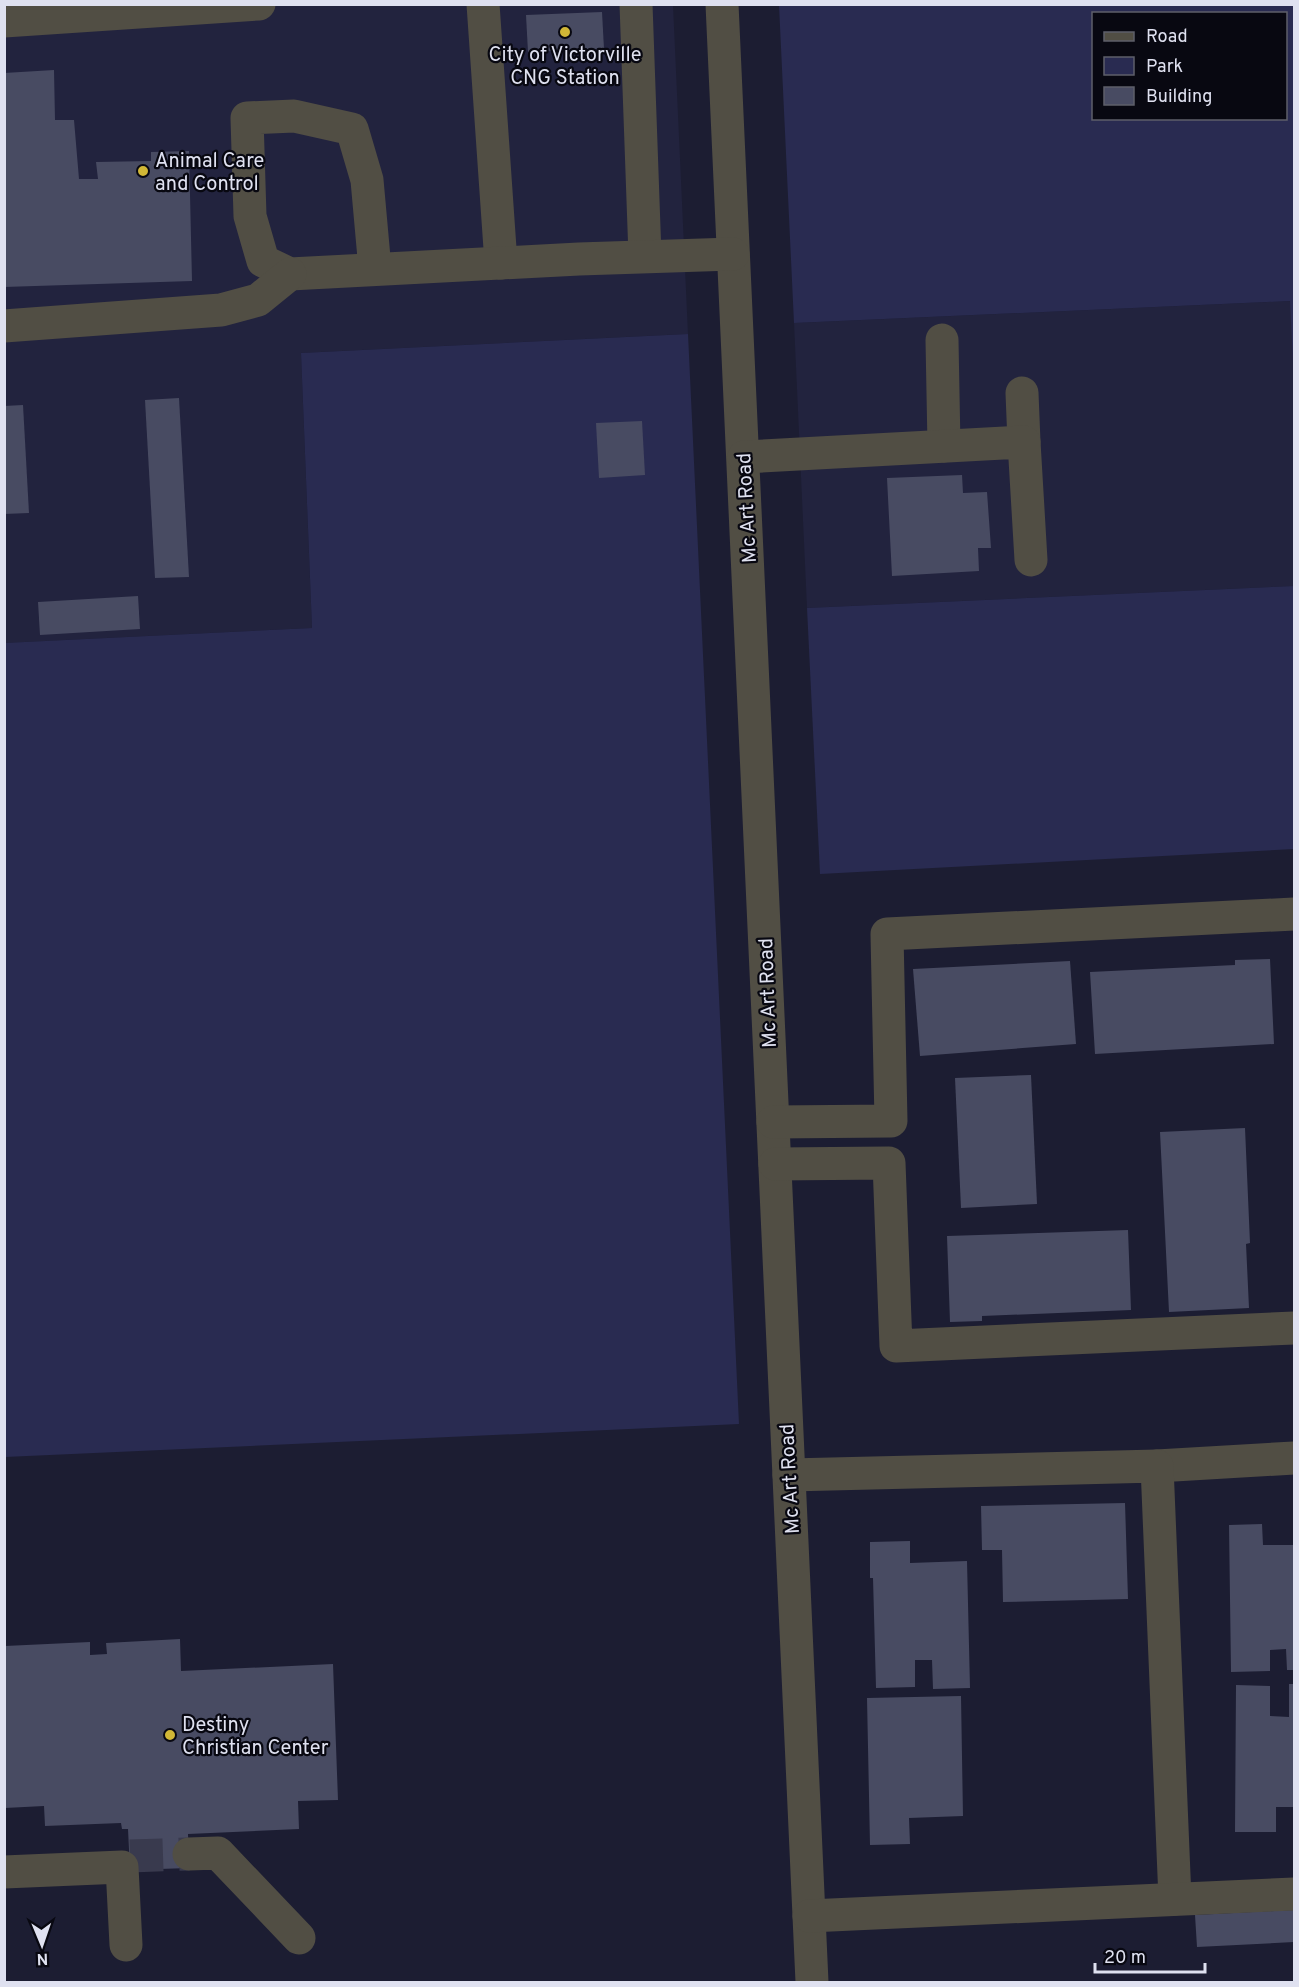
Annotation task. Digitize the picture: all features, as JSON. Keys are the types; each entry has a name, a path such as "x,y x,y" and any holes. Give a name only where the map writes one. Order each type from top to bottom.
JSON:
{"street":[{"path":"4,21 259,4"},
{"path":"483,4 501,263"},
{"path":"636,4 645,256"},
{"name":"Mc Art Road","path":"722,4 812,1983"},
{"path":"375,270 367,180 352,129 294,116 247,118 250,216 263,261 290,274 375,270 645,256 734,254"},
{"path":"4,326 221,310 258,300 290,274"},
{"path":"942,340 944,446"},
{"path":"1022,393 1032,560"},
{"path":"744,457 1024,442"},
{"path":"773,1122 891,1121 887,934 1294,914"},
{"path":"775,1164 889,1163 896,1347 1294,1328"},
{"path":"789,1475 1157,1466 1294,1458"},
{"path":"1157,1466 1175,1899"},
{"path":"189,1854 218,1853 299,1938"},
{"path":"4,1872 126,1862 126,1946"},
{"path":"809,1916 1294,1894"}],"shaded area":[{"path":"4,5 673,5 688,334 301,353 312,628 5,643"},
{"path":"1291,301 1294,383 1294,586 807,608 794,323"}],"green space":[{"path":"779,5 1294,5 1294,383 1290,301 794,323"},
{"path":"688,334 739,1424 5,1457 4,643 312,628 301,353"},
{"path":"1294,586 1294,849 820,874 807,608"}],"building":[{"name":"City of Victorville CNG Station","path":"602,12 604,49 528,52 526,15"},
{"name":"Animal Care and Control","path":"54,70 55,120 74,120 79,179 98,179 96,162 151,161 151,152 189,151 192,281 4,287 4,73"},
{"path":"179,398 189,577 155,578 145,400"},
{"path":"23,405 29,513 4,514 4,406"},
{"path":"642,421 645,475 599,478 596,423"},
{"path":"962,475 963,493 987,492 991,548 978,548 979,571 892,576 887,478"},
{"path":"138,596 140,629 40,635 38,602"},
{"path":"1270,959 1274,1044 1095,1054 1090,972 1235,965 1235,960"},
{"path":"1070,961 1076,1044 920,1056 913,969"},
{"path":"1031,1075 1037,1204 961,1208 955,1078"},
{"path":"1245,1128 1250,1243 1246,1244 1249,1308 1169,1312 1160,1132"},
{"path":"1128,1230 1131,1310 982,1316 982,1321 950,1322 947,1236"},
{"path":"1125,1503 1128,1599 1003,1602 1002,1550 982,1550 981,1506"},
{"path":"1262,1524 1263,1545 1294,1545 1294,1670 1287,1670 1286,1649 1270,1650 1270,1671 1231,1672 1229,1525"},
{"path":"910,1541 910,1563 967,1561 970,1688 933,1689 932,1660 915,1660 915,1687 876,1688 870,1542"},
{"name":"Destiny Christian Center","path":"180,1639 181,1671 333,1664 338,1800 298,1801 299,1829 188,1834 189,1868 130,1870 128,1829 122,1829 121,1823 45,1826 44,1806 5,1808 5,1646 90,1642 90,1655 107,1654 106,1643"},
{"path":"1289,1684 1294,1684 1294,1807 1276,1807 1276,1832 1235,1832 1236,1685 1270,1686 1270,1716 1289,1717"},
{"path":"961,1696 963,1816 909,1818 910,1844 870,1845 867,1698"},
{"path":"1294,1910 1294,1942 1197,1947 1195,1915"}],"tunnel":[{"path":"130,1856 189,1854"}],"place":[{"name":"City of Victorville CNG Station","path":"565,32"},
{"name":"Animal Care and Control","path":"143,171"},
{"name":"Destiny Christian Center","path":"170,1735"}]}
